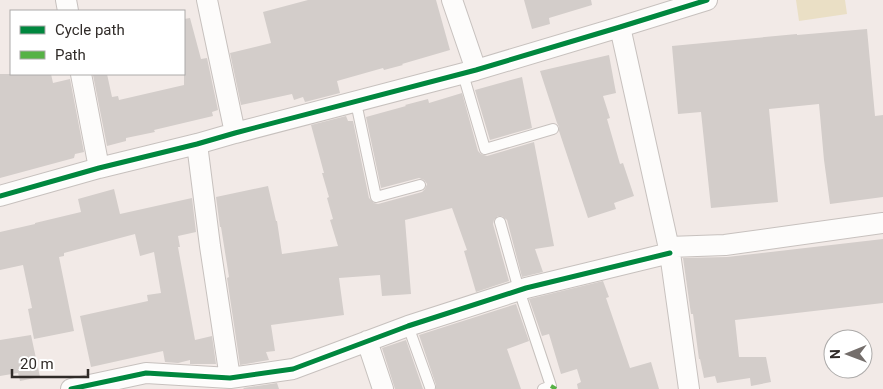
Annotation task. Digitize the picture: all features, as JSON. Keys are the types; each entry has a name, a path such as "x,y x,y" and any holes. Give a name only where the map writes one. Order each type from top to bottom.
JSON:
{"street":[{"path":"207,0 235,133"},
{"path":"452,0 469,72"},
{"path":"0,196 98,168 197,144 469,72 696,2"},
{"path":"620,27 670,250 689,389"},
{"path":"81,75 98,168"},
{"path":"197,144 230,378"},
{"path":"71,389 146,373 200,383 293,369 408,326 519,290 670,250 725,245 883,223"},
{"path":"367,341 383,389"}],"lane":[{"path":"469,72 485,149 553,129"},
{"path":"354,102 358,112 376,197 420,185"},
{"path":"500,222 519,290 551,386 543,389"},
{"path":"408,326 430,388"}],"shaded area":[{"path":"796,0 845,0 847,14 799,21"}],"building":[{"path":"308,0 436,0 450,50 403,65 384,70 383,68 337,81 340,93 305,102 303,97 294,100 292,94 241,105 230,53 271,43 263,12"},
{"path":"524,0 591,0 592,5 549,18 550,24 532,29"},
{"path":"190,18 201,59 207,58 218,110 212,112 213,116 154,130 155,132 126,138 126,141 107,146 93,75 107,75 112,97 118,96 119,100 184,85 185,19"},
{"path":"867,29 875,116 883,115 883,197 830,204 819,104 769,109 778,202 711,208 701,112 678,114 672,46"},
{"path":"609,55 616,93 603,96 610,118 607,119 620,164 623,163 634,196 614,203 616,209 588,218 540,71"},
{"path":"0,74 51,75 53,83 70,79 84,152 75,154 74,158 0,178"},
{"path":"522,77 532,128 490,140 475,90"},
{"path":"462,93 478,151 481,154 487,156 534,142 554,246 535,249 543,272 522,277 507,220 502,216 498,216 493,224 509,281 476,292 464,251 467,250 452,208 405,220 411,294 382,296 380,275 339,278 344,315 271,325 275,351 266,352 269,360 240,365 227,278 229,277 216,197 268,186 277,221 282,254 338,246 330,220 333,219 322,173 324,173 311,125 346,116 348,121 353,121 369,198 378,204 422,192 427,184 419,178 381,188 366,117 428,99 429,103"},
{"path":"114,189 120,214 192,198 196,232 178,236 180,247 178,247 195,340 212,336 216,364 190,364 190,360 178,363 165,362 163,351 91,367 80,316 148,301 147,295 161,293 154,252 140,256 135,234 64,253 64,256 59,257 74,331 34,339 28,309 32,308 23,265 0,270 0,232 81,212 78,199"},
{"path":"883,239 883,303 735,320 739,357 766,357 771,382 751,386 750,378 717,383 715,376 704,378 699,359 693,314 691,314 683,258 727,257"},
{"path":"603,281 609,297 606,298 630,368 651,362 659,389 578,389 577,384 581,382 577,369 561,374 549,334 542,336 529,299"},
{"path":"516,304 529,341 507,349 521,389 436,389 419,335"},
{"path":"31,335 40,377 20,381 18,373 0,376 0,340"},
{"path":"406,340 423,389 395,389 382,348"},
{"path":"277,383 279,389 243,388"}],"marked path":[{"path":"551,386 556,389"}],"cycle path":[{"path":"0,196 99,168 476,70 707,0"},
{"path":"71,389 146,373 230,378 293,369 408,326 526,288 670,253"}]}
